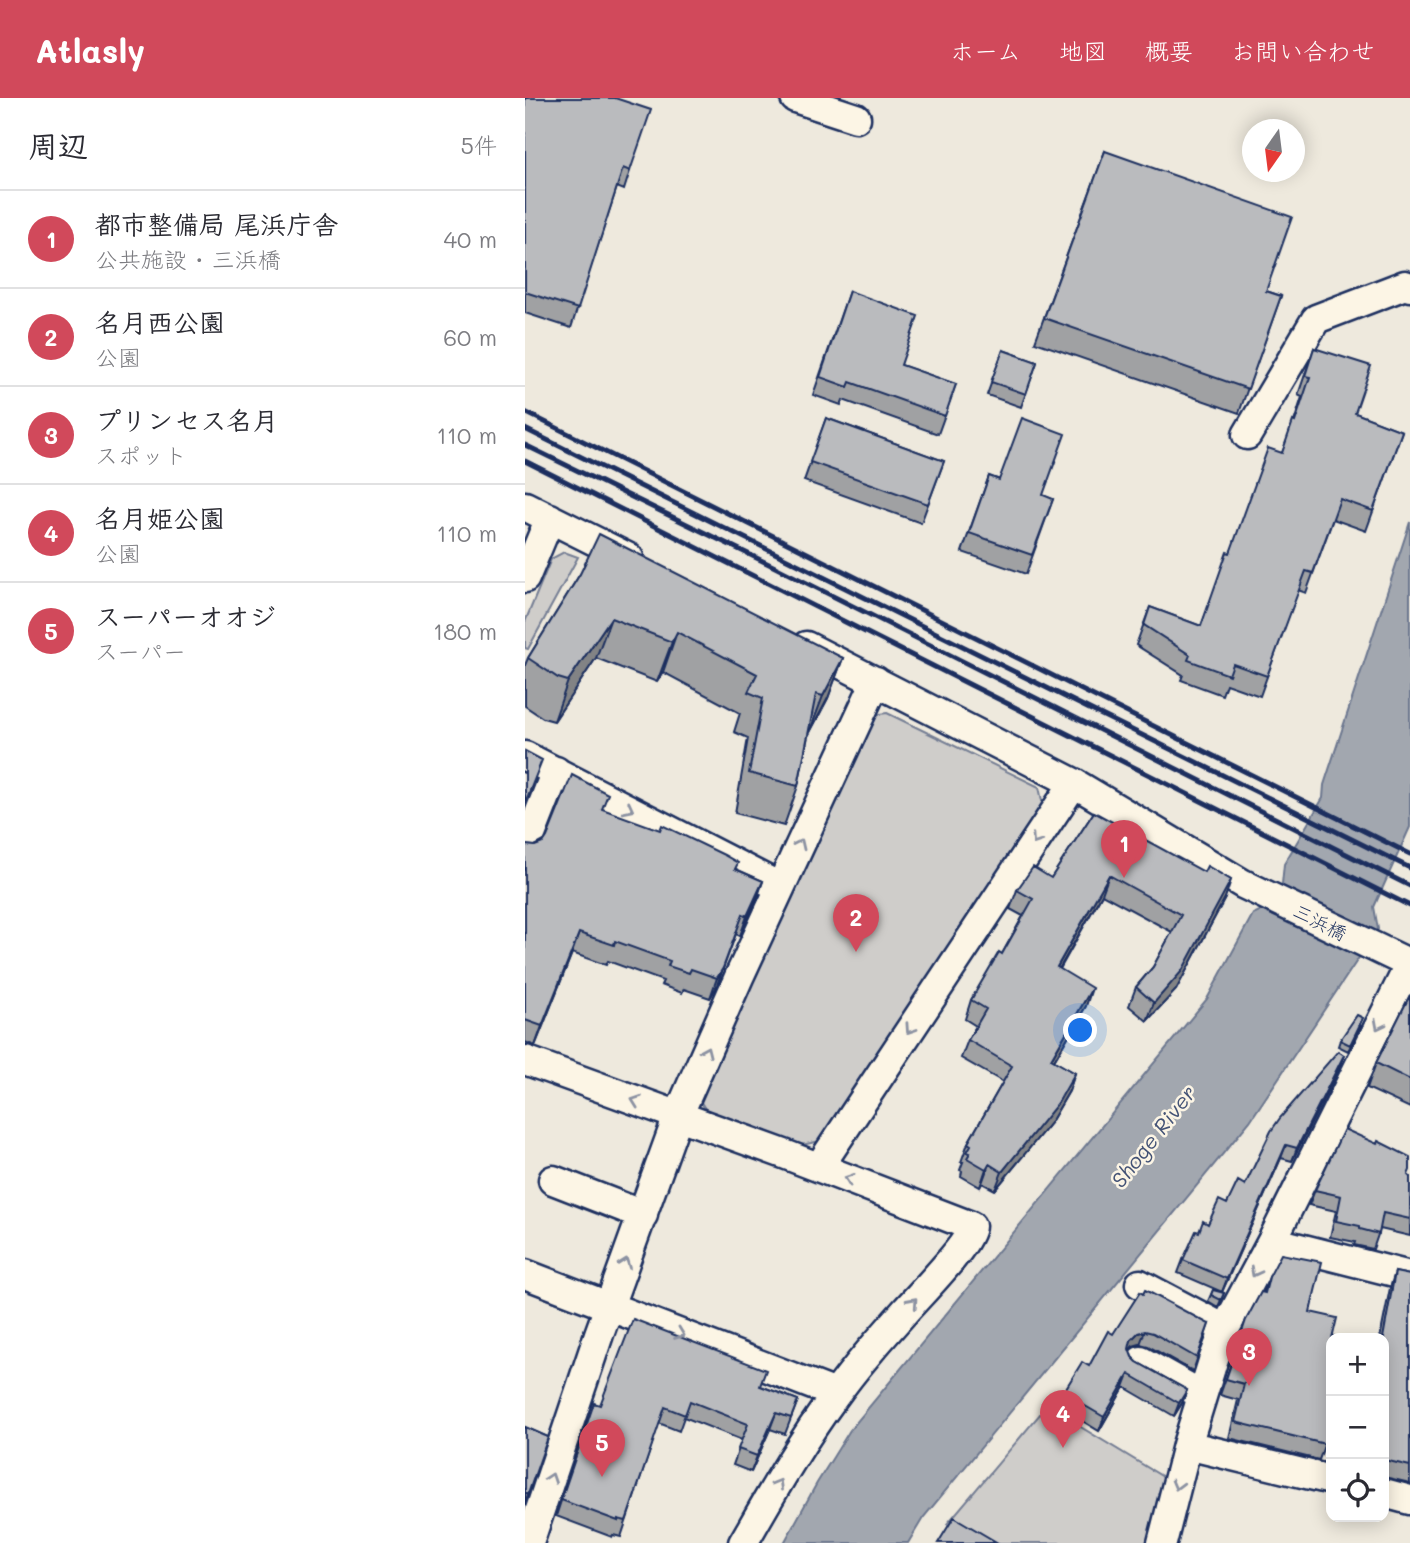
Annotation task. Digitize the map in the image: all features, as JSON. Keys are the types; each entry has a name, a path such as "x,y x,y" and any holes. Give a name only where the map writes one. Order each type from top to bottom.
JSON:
{"street":[{"path":"795,98 856,118"},
{"path":"1247,435 1316,319 1405,285 1410,287"},
{"path":"525,578 537,512 653,570"},
{"name":"三浜橋","path":"777,632 1074,783 1265,894 1410,964"},
{"path":"529,1543 678,1116 876,681"},
{"path":"525,756 780,887"},
{"path":"525,850 556,772"},
{"path":"818,1167 1074,783"},
{"path":"1162,1543 1202,1395 1225,1329 1272,1241 1410,964"},
{"path":"525,1060 971,1226 969,1236 950,1260 836,1394 781,1478 743,1543"},
{"path":"553,1180 643,1215"},
{"path":"1272,1241 1410,1276"},
{"path":"525,1274 836,1394"},
{"path":"1140,1284 1225,1329"},
{"path":"1141,1361 1202,1395"},
{"path":"1188,1445 1326,1479"},
{"path":"1389,1494 1410,1500"}],"shaded area":[{"path":"564,552 578,557 528,649 525,648 525,622 551,559"},
{"path":"887,713 1039,787 1043,805 825,1140 797,1146 707,1112 699,1099 873,715"},
{"path":"1040,1414 1064,1417 1168,1480 1149,1543 978,1543 947,1524"}],"water":[{"name":"Shoge River","path":"1410,522 1410,827 1374,907 1378,929 1250,1121 923,1518 908,1543 784,1543 850,1430 1207,999 1253,914 1262,910 1282,884 1284,864 1323,798 1324,785"}],"building":[{"path":"525,98 615,98 651,110 630,171 623,168 578,309 525,292"},
{"path":"1105,151 1292,217 1266,291 1281,296 1248,389 1044,318"},
{"path":"849,291 918,316 901,365 956,384 945,416 850,382 848,387 820,377"},
{"path":"1314,348 1371,366 1355,413 1402,431 1373,511 1340,499 1313,573 1306,571 1267,676 1233,664 1229,675 1188,660 1190,655 1144,625 1150,607 1201,626 1268,448 1282,453 1293,421 1295,422 1310,377 1305,376"},
{"path":"1003,350 1037,362 1026,394 991,382"},
{"path":"826,418 944,461 928,504 810,462"},
{"path":"1022,418 1065,434 1043,495 1053,499 1032,555 969,533 989,476 999,480"},
{"path":"599,534 843,658 823,696 816,694 798,786 749,773 763,698 748,692 757,674 677,632 672,642 611,618 568,681 558,678 528,658 580,574"},
{"path":"525,751 542,760 525,803"},
{"path":"572,775 608,794 602,809 660,830 662,825 724,855 738,863 735,869 763,881 747,916 743,914 717,978 691,969 689,973 668,966 670,961 615,941 614,945 579,933 542,1026 525,1020 525,845 543,843"},
{"path":"1094,812 1204,872 1207,866 1231,880 1182,971 1154,1003 1136,987 1153,967 1181,915 1109,875 1057,967 1092,988 1051,1059 1075,1073 1058,1103 1002,1172 989,1164 986,1169 967,1158 971,1145 968,1143 1012,1066 968,1040 986,1009 971,1000 999,952 1002,954 1033,899 1017,890 1033,867 1051,878"},
{"path":"1410,995 1410,1080 1376,1063"},
{"path":"1357,1015 1363,1018 1350,1045 1340,1040"},
{"path":"1338,1051 1344,1055 1297,1148 1286,1145 1227,1279 1183,1260 1203,1221 1208,1224 1219,1200 1227,1204 1238,1181 1245,1185 1280,1118"},
{"path":"1344,1129 1377,1144 1378,1141 1410,1157 1410,1219 1383,1213 1379,1234 1360,1229 1360,1226 1336,1221 1341,1196 1315,1190"},
{"path":"1281,1254 1322,1262 1310,1312 1337,1318 1333,1333 1326,1333 1325,1444 1235,1422 1244,1384 1226,1379 1246,1320 1261,1292 1265,1293 1269,1277"},
{"path":"1395,1272 1410,1275 1410,1466 1389,1461 1389,1333 1384,1333"},
{"path":"1145,1290 1209,1324 1197,1358 1153,1333 1138,1333 1131,1340 1129,1349 1132,1357 1187,1390 1179,1403 1129,1374 1104,1417 1063,1393 1082,1362 1089,1366 1108,1331 1113,1334 1140,1292 1143,1294"},
{"path":"1213,1290 1224,1293 1221,1300 1211,1295"},
{"path":"633,1319 766,1370 760,1386 798,1400 791,1418 776,1413 757,1456 738,1449 748,1424 690,1401 685,1415 665,1407 626,1521 618,1521 561,1500 594,1403 600,1405"},
{"path":"525,1427 548,1437 528,1494 525,1492"},
{"path":"954,1517 998,1543 938,1543"}],"railway":[{"path":"525,412 1410,854"},
{"path":"525,429 1410,868"},
{"path":"525,445 773,566 1410,886"},
{"path":"525,461 1410,906"}],"place":[{"name":"都市整備局 尾浜庁舎","path":"1124,878"},
{"name":"名月西公園","path":"856,952"},
{"name":"プリンセス名月","path":"1249,1386"},
{"name":"名月姫公園","path":"1063,1448"},
{"name":"スーパーオオジ","path":"602,1477"}]}
